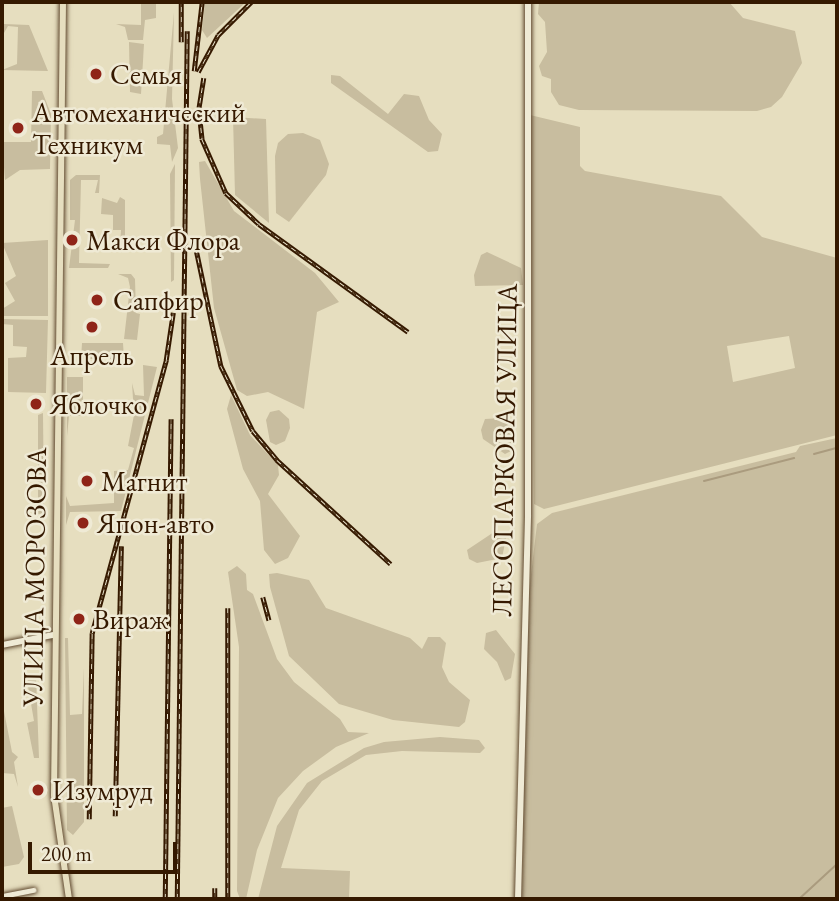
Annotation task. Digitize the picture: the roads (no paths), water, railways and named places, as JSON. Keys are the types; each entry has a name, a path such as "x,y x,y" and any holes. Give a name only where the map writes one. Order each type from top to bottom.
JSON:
{"main road":[{"name":"УЛИЦА МОРОЗОВА","path":"63,2 53,635 54,795 69,899"}],"street":[{"name":"ЛЕСОПАРКОВАЯ УЛИЦА","path":"518,899 528,515 528,2"},
{"path":"2,646 53,635"},
{"path":"2,897 33,890"}],"waterway":[{"path":"814,454 837,448"},
{"path":"704,481 794,458"},
{"path":"799,899 837,864"}],"railway":[{"path":"181,2 181,42"},
{"path":"194,71 202,2"},
{"path":"198,72 218,35 251,2"},
{"path":"177,899 187,31"},
{"path":"204,78 199,108 202,139 226,193 259,224 408,332"},
{"path":"196,248 221,366 253,431 277,460 391,564"},
{"path":"89,819 92,633 166,360 173,313"},
{"path":"165,899 171,419"},
{"path":"115,816 121,546"},
{"path":"263,597 269,620"},
{"path":"228,608 228,899"},
{"path":"215,888 215,899"}],"place":[{"name":"Семья","path":"96,74"},
{"name":"Автомеханический Техникум","path":"18,128"},
{"name":"Макси Флора","path":"72,240"},
{"name":"Сапфир","path":"97,300"},
{"name":"Апрель","path":"92,327"},
{"name":"Яблочко","path":"36,404"},
{"name":"Магнит","path":"87,481"},
{"name":"Япон-авто","path":"83,523"},
{"name":"Вираж","path":"79,619"},
{"name":"Изумруд","path":"38,790"}]}
